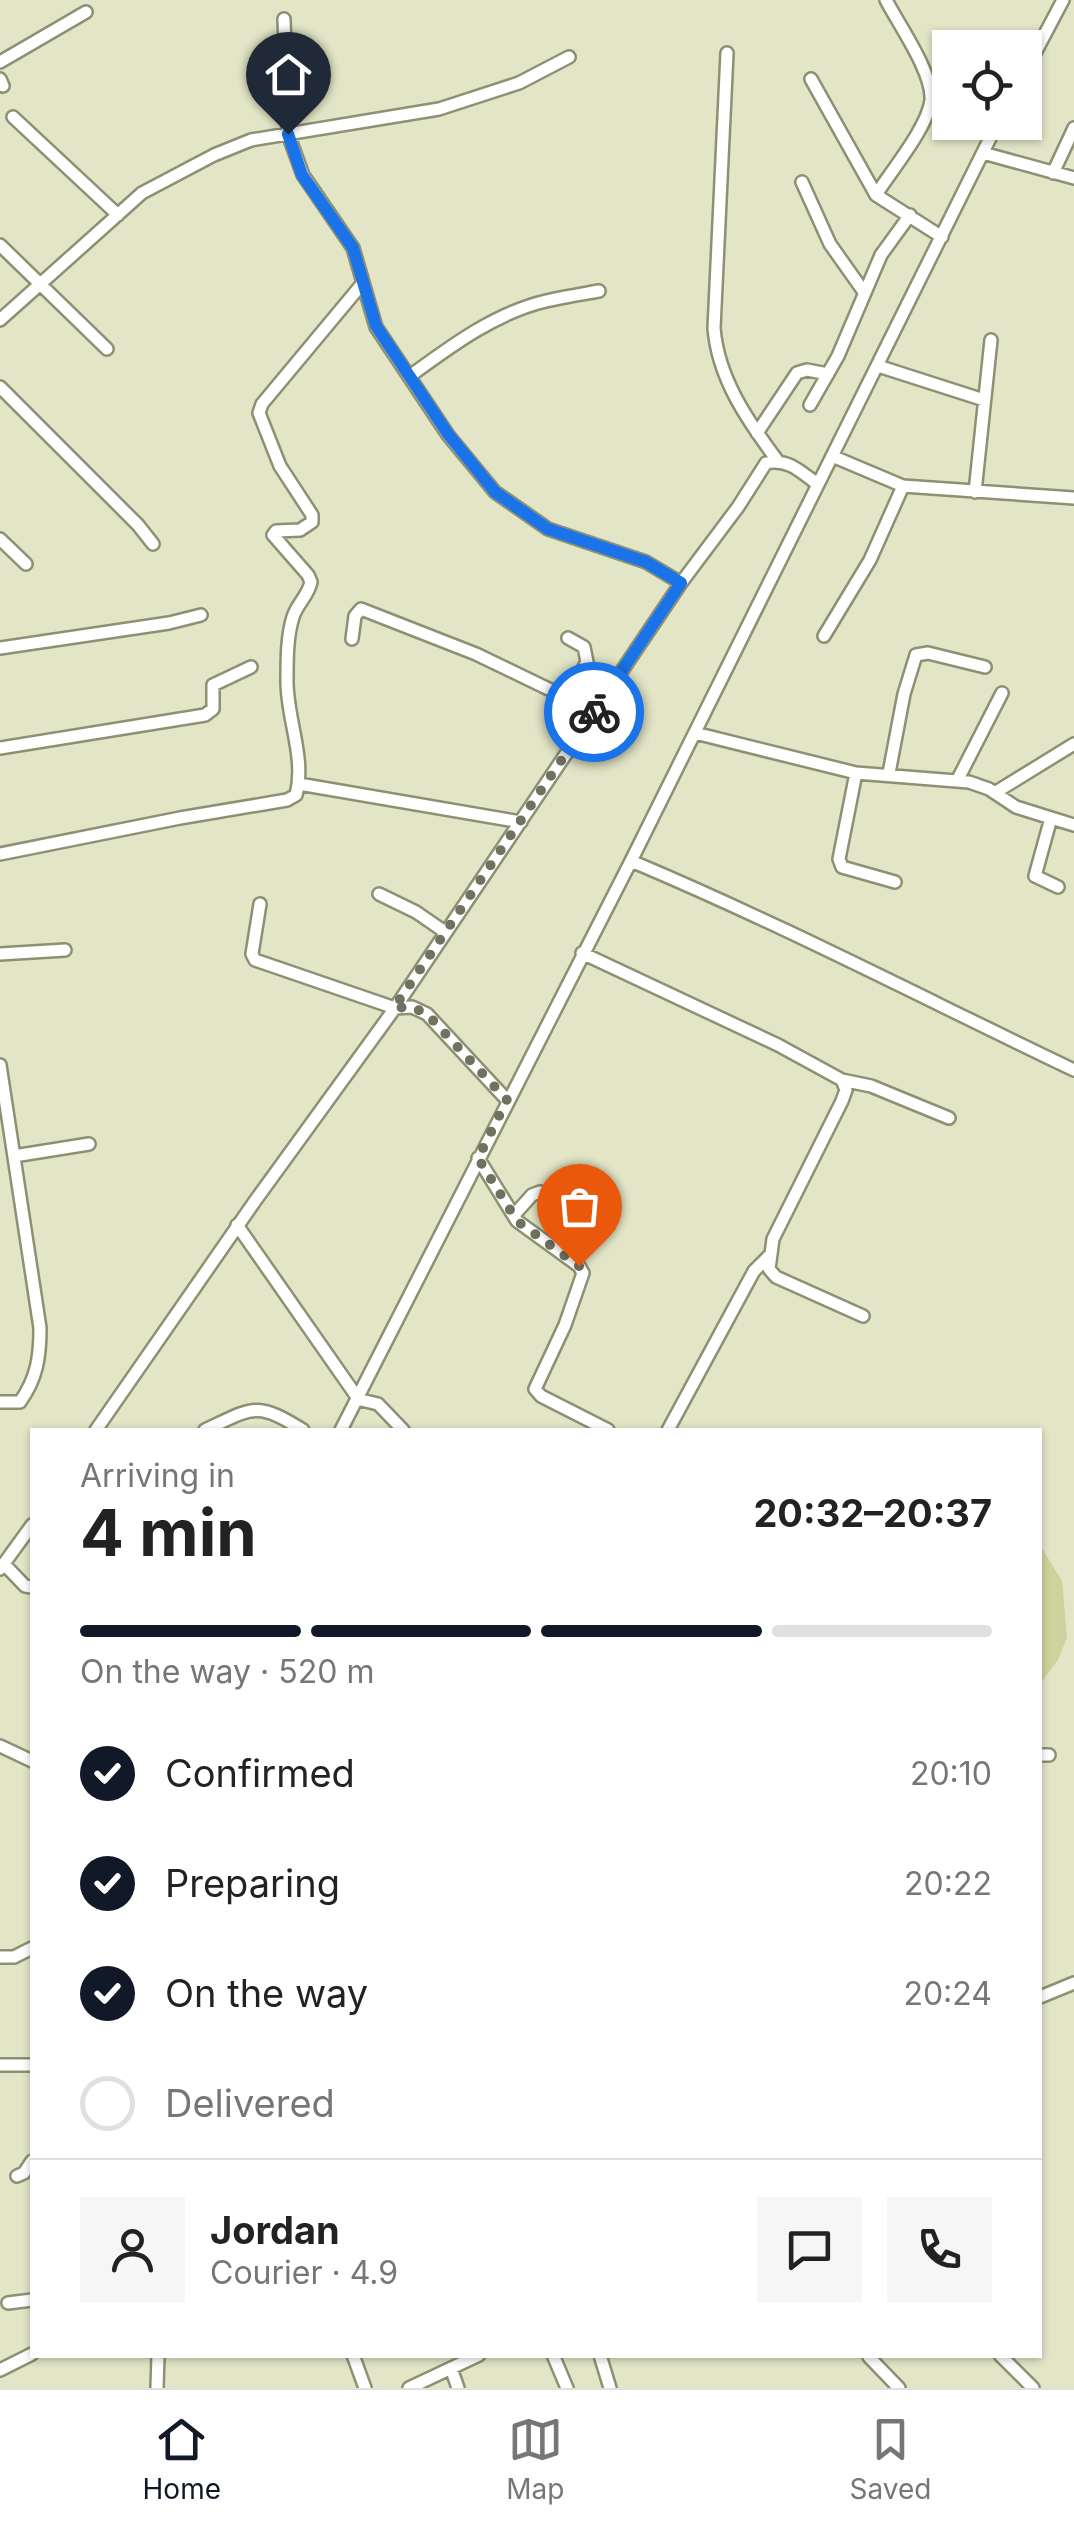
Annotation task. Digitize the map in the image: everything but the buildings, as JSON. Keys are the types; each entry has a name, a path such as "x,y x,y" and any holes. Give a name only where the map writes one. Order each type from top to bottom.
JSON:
{"street":[{"path":"876,195 926,116 931,98 928,79 886,0"},
{"path":"1042,39 1062,0"},
{"path":"0,62 86,12"},
{"path":"284,18 288,134 302,175 353,248 376,326 448,434 495,492 548,529 646,562 681,583"},
{"path":"727,53 714,328 716,356 757,434 777,460"},
{"path":"0,320 142,193 214,156 251,140 440,109 519,84 569,58"},
{"path":"811,79 876,195 942,237"},
{"path":"13,117 118,215"},
{"path":"1054,173 1074,128"},
{"path":"341,1428 631,861 989,140"},
{"path":"982,153 1074,178"},
{"path":"802,182 830,244 864,292"},
{"path":"810,406 881,255 910,214"},
{"path":"0,244 107,349"},
{"path":"0,854 287,800 296,795 299,784 287,663 292,618 310,582 274,535 276,530 304,529 312,522 312,515 280,466 259,413 262,404 362,284"},
{"path":"410,376 461,339 502,317 543,302 599,291"},
{"path":"975,492 991,340"},
{"path":"878,366 984,400"},
{"path":"757,434 797,373 806,370 828,374"},
{"path":"0,388 153,544"},
{"path":"832,456 903,486 1074,498"},
{"path":"97,1428 237,1225 394,1008 766,462 777,460 792,465 816,483"},
{"path":"824,636 870,560 903,486"},
{"path":"0,539 26,564"},
{"path":"352,639 355,616 361,609 491,660 594,711"},
{"path":"0,648 169,623 200,614"},
{"path":"566,697 587,662 584,647 568,638"},
{"path":"889,773 916,655 928,653 985,667"},
{"path":"0,748 205,715 213,709 213,684 251,667"},
{"path":"958,781 1002,693"},
{"path":"694,733 856,773 958,781 996,792 1016,807 1074,825"},
{"path":"996,792 1074,744"},
{"path":"856,773 838,859 842,867 895,882"},
{"path":"299,784 521,822"},
{"path":"1052,818 1035,876 1058,888"},
{"path":"631,861 745,909 1074,1070"},
{"path":"378,894 416,912 445,932"},
{"path":"260,904 252,954 255,960 394,1008 412,1007 427,1014 507,1100"},
{"path":"0,954 65,950"},
{"path":"582,952 778,1045 842,1080 871,1086 948,1118"},
{"path":"0,1064 40,1328 36,1373 20,1402 0,1402"},
{"path":"842,1080 846,1090 842,1101 773,1239 769,1269 776,1277 864,1316"},
{"path":"14,1156 89,1144"},
{"path":"478,1158 514,1216 584,1273 566,1325 535,1389 541,1396 604,1428"},
{"path":"514,1216 532,1195 540,1192 596,1230"},
{"path":"237,1225 357,1398 378,1404 401,1428"},
{"path":"669,1428 754,1270 769,1256"},
{"path":"211,1428 261,1409 300,1428"},
{"path":"30,1528 2,1567 30,1587"},
{"path":"0,1746 30,1760"},
{"path":"0,1957 14,1957 30,1949"},
{"path":"1042,1996 1074,1983"},
{"path":"0,2065 30,2065"},
{"path":"18,2176 30,2163"},
{"path":"8,2302 30,2300"},
{"path":"0,2370 30,2355"},
{"path":"157,2388 158,2358"},
{"path":"354,2358 365,2388"},
{"path":"409,2388 472,2358"},
{"path":"554,2358 567,2388"},
{"path":"601,2358 610,2388"},
{"path":"871,2358 899,2388"},
{"path":"1003,2358 1032,2388"},
{"path":"451,2368 458,2388"}],"green space":[{"path":"1042,1548 1062,1581 1067,1637 1058,1660 1042,1681"}],"way so far":[{"path":"579,1266 517,1221 478,1158 507,1100 427,1014 412,1007 394,1008 594,712"}],"route":[{"path":"288,134 302,175 353,248 376,326 448,434 495,492 548,529 646,562 681,583 594,712"}]}
